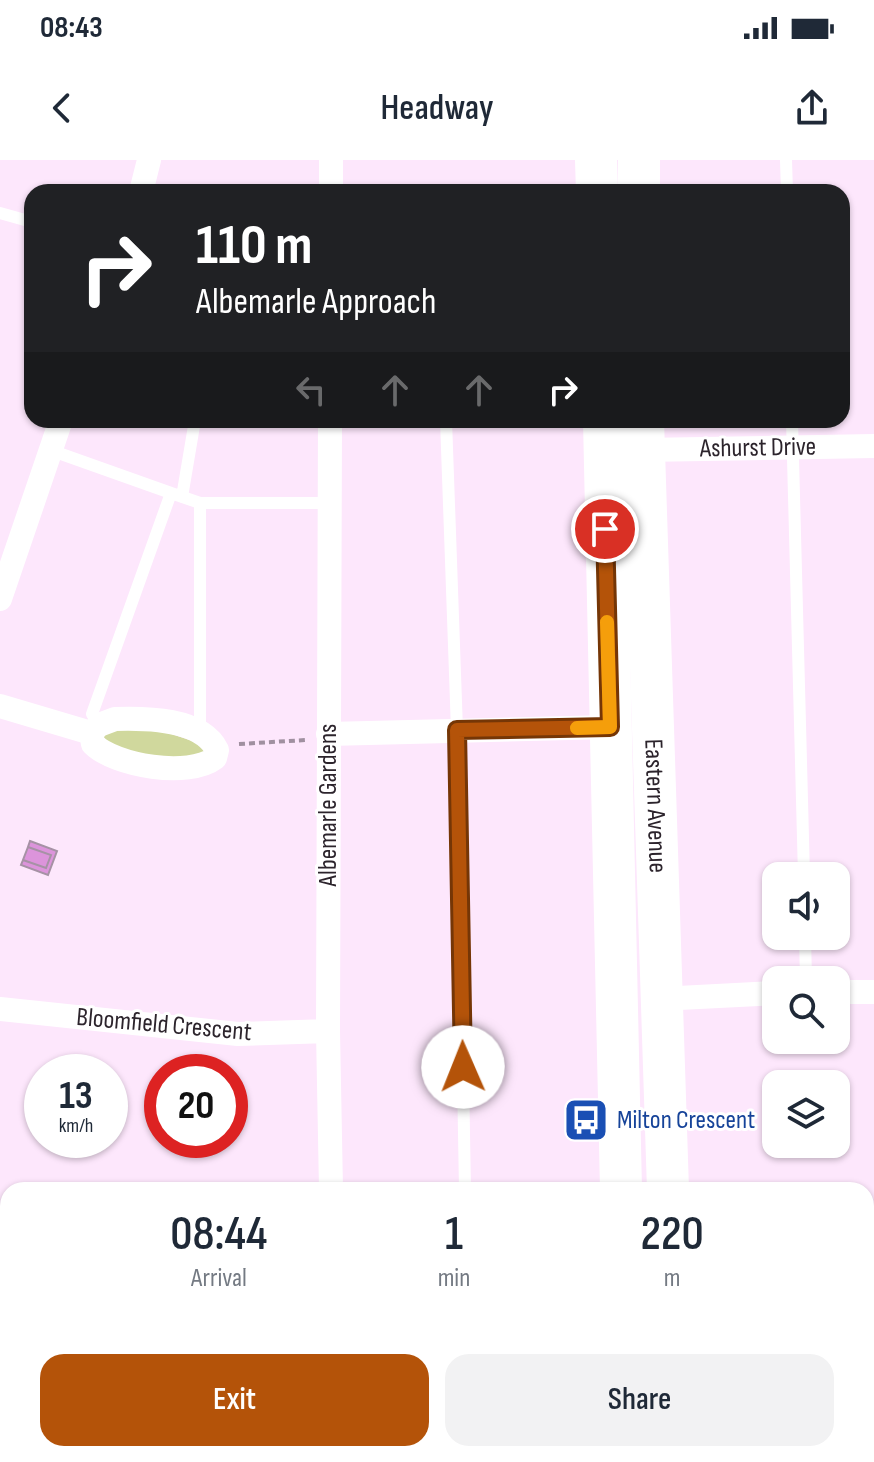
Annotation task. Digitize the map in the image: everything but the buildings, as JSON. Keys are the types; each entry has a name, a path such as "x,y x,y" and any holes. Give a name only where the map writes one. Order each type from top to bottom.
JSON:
{"highway":[{"path":"596,160 597,184"},
{"path":"639,160 639,184"},
{"name":"Eastern Avenue","path":"604,428 621,1182"},
{"name":"Eastern Avenue","path":"643,435 659,999 668,1182"}],"street":[{"path":"143,184 149,160"},
{"path":"331,160 331,184"},
{"path":"0,599 58,428"},
{"name":"Albemarle Gardens","path":"330,428 328,1031 331,1182"},
{"name":"Ashurst Drive","path":"643,435 793,447 874,446"},
{"path":"0,706 95,729 115,719 154,720 209,741 215,758 195,767 149,766 108,754 93,744 95,729"},
{"path":"328,736 610,727"},
{"path":"850,992 874,992"},
{"path":"659,999 762,994"},
{"name":"Bloomfield Crescent","path":"0,1009 238,1034 328,1031"}],"lane":[{"path":"786,160 787,184"},
{"path":"0,213 24,220"},
{"path":"95,729 92,714 176,495 193,428"},
{"path":"446,428 457,730 465,1182"},
{"path":"792,428 804,862"},
{"path":"50,450 200,503 329,503"},
{"path":"200,503 209,741"}],"path":[{"path":"209,741 242,743 328,736"}],"green space":[{"path":"151,727 201,744 204,752 189,761 114,750 103,736 108,730"}],"slow traffic":[{"path":"577,728 610,727 607,622"}],"place":[{"name":"Milton Crescent","path":"586,1120"}],"route":[{"path":"463,1067 457,730 610,727 605,529"}]}
